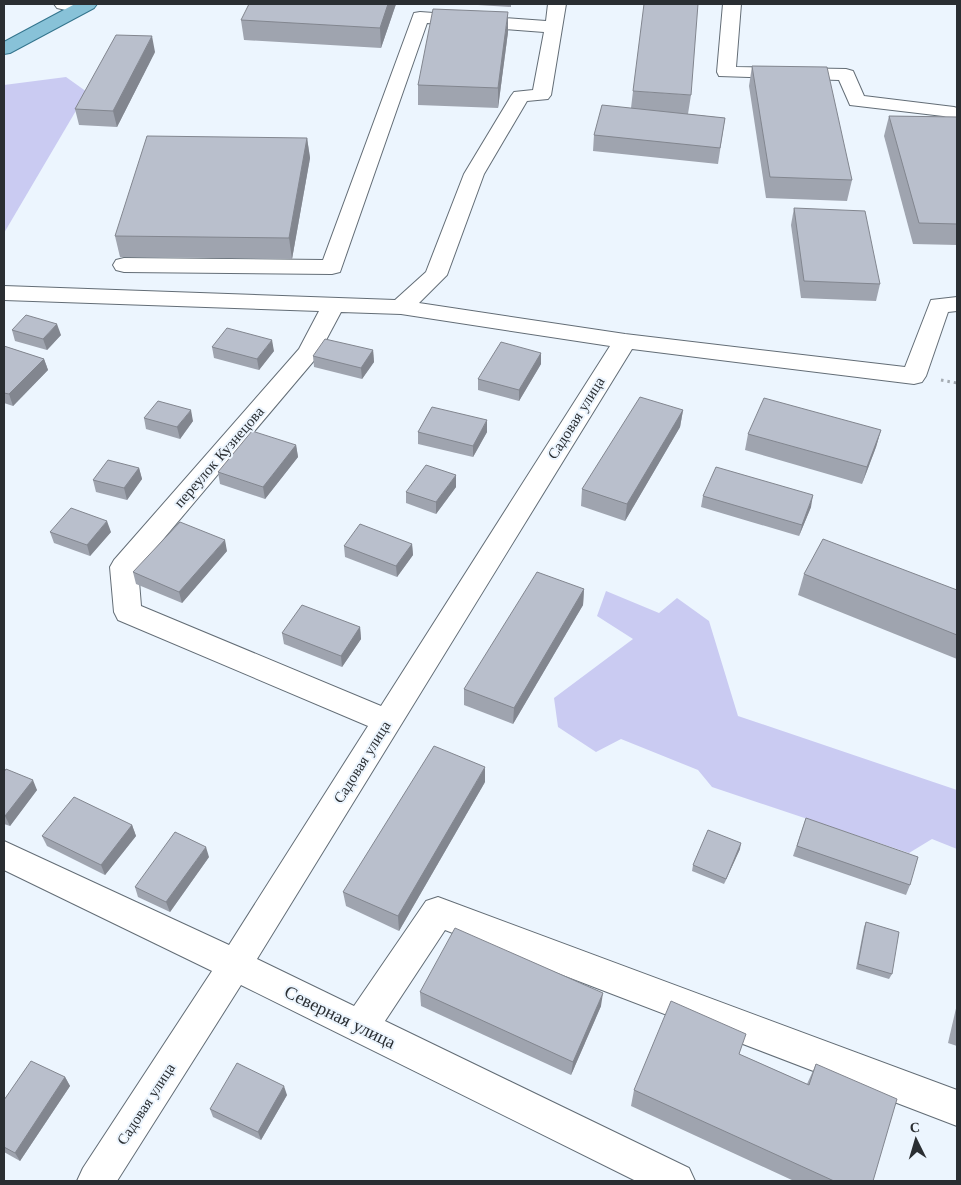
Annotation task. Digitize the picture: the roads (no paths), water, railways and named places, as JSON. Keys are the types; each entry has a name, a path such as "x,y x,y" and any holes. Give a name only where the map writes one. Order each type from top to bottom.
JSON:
{"main road":[{"path":"4,50 76,5"}],"street":[{"path":"401,307 436,275 474,174 521,96 541,96 557,4"},
{"path":"732,4 726,72 846,75 856,101 947,111 957,115"},
{"path":"124,266 332,267 420,17 554,27"},
{"path":"7,296 401,307 625,341 914,376 940,305 957,304"},
{"name":"переулок Кузнецова","path":"333,305 310,352 124,567 128,612 387,721"},
{"name":"Садовая улица","path":"96,1181 235,965 625,341"},
{"name":"Северная улица","path":"4,855 235,965 676,1181"},
{"path":"360,1026 438,912 957,1108"}]}
